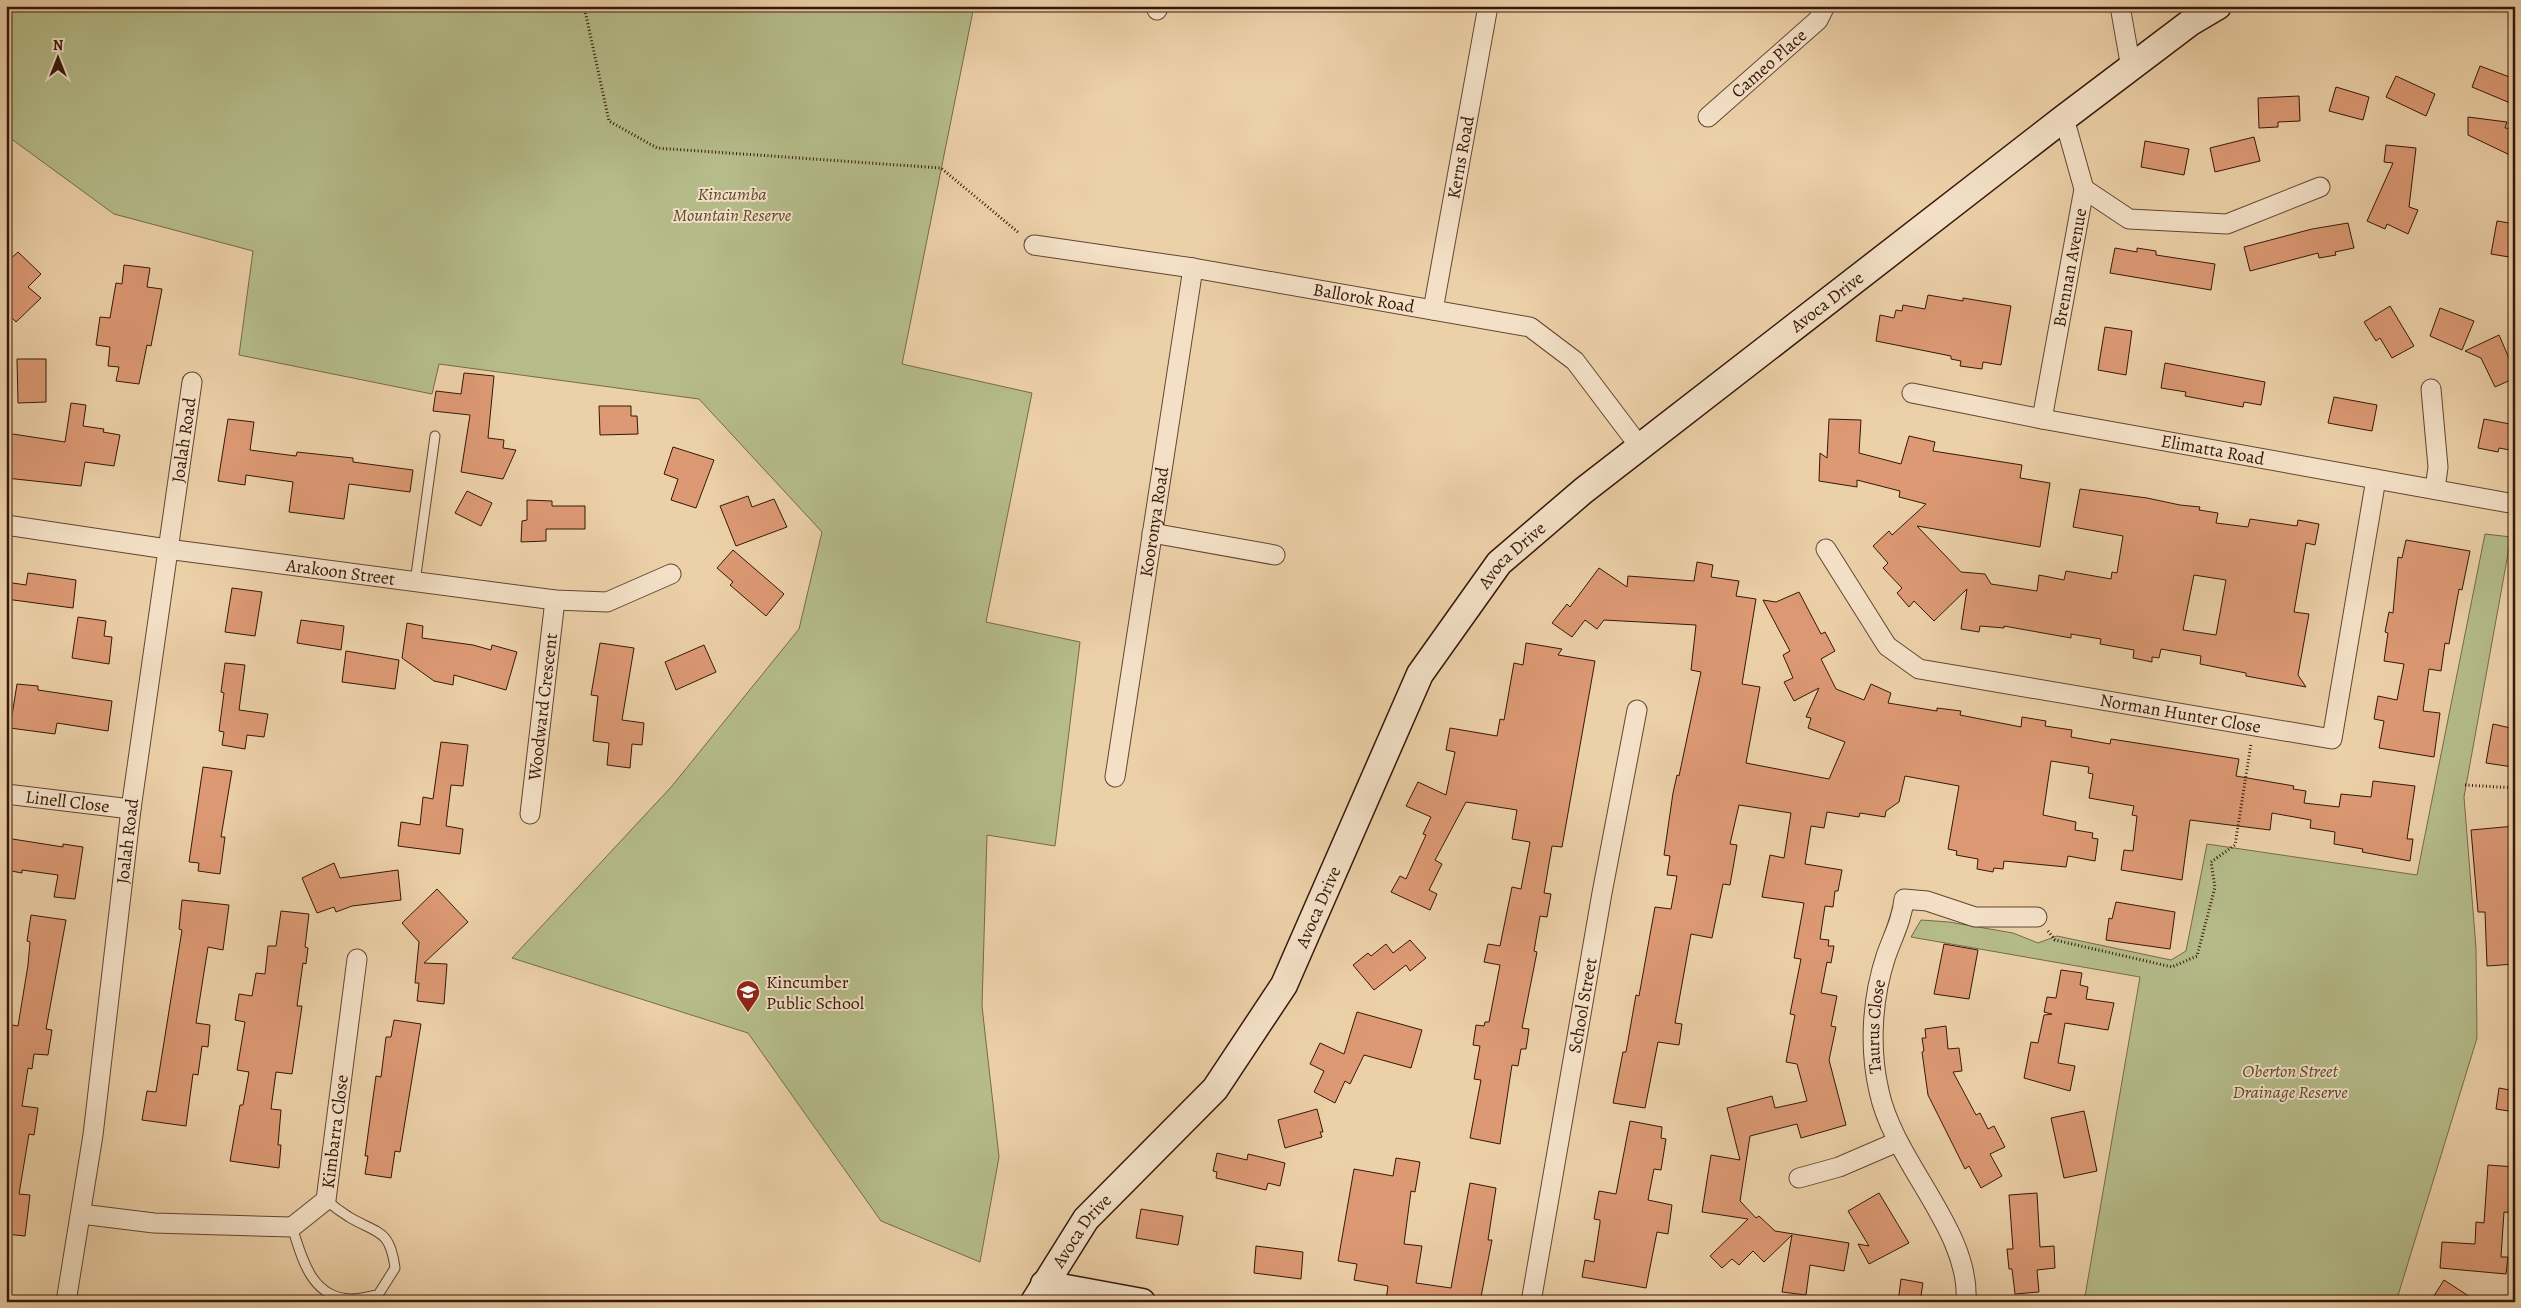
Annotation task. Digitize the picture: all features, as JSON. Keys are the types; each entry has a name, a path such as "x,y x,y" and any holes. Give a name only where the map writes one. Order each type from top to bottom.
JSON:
{"main road":[{"name":"Avoca Drive","path":"1039,1293 1086,1219 1215,1089 1284,985 1420,674 1499,563 1583,491 2064,118 2191,22 2218,6"},
{"path":"1039,1293 1142,1302"}],"street":[{"name":"Kerns Road","path":"1433,310 1488,6"},
{"name":"Cameo Place","path":"1708,117 1818,20 1824,6"},
{"path":"2120,6 2131,68"},
{"name":"Brennan Avenue","path":"2042,419 2084,189 2064,118"},
{"path":"2084,189 2129,219 2227,224 2320,187"},
{"name":"Ballorok Road","path":"1034,245 1193,268 1530,327 1575,361 1640,447"},
{"name":"Kooronya Road","path":"1115,777 1193,268"},
{"name":"Joalah Road","path":"66,1302 93,1135 131,809 192,382"},
{"path":"2431,389 2438,467 2435,489"},
{"name":"Elimatta Road","path":"1912,393 2042,419 2515,504"},
{"name":"Norman Hunter Close","path":"1826,549 1887,646 1919,669 2332,739 2376,479"},
{"name":"Arakoon Street","path":"6,525 167,549 555,600 607,602 671,574"},
{"path":"1152,534 1275,554"},
{"name":"Woodward Crescent","path":"530,814 555,600"},
{"name":"School Street","path":"1531,1302 1602,893 1637,710"},
{"name":"Linell Close","path":"6,794 131,809"},
{"name":"Taurus Close","path":"1966,1302 1968,1284 1955,1243 1898,1142 1879,1093 1873,1060 1874,1027 1886,957 1900,925 1904,899 1927,901 1976,917 2037,917"},
{"name":"Kimbarra Close","path":"292,1227 326,1200 357,959"},
{"path":"1799,1178 1838,1166 1898,1142"},
{"path":"81,1214 154,1223 292,1227"}],"lane":[{"path":"415,582 435,436"},
{"path":"292,1227 305,1266 322,1290 350,1299 378,1295 395,1268 393,1252 382,1233 349,1217 326,1200"}],"path":[{"path":"584,6 609,121 657,148 941,168 1034,245"},
{"path":"2037,917 2056,940 2172,967 2197,956 2215,887 2211,862 2235,845 2254,726"},
{"path":"2465,786 2515,788"}],"green space":[{"name":"Kincumba Mountain Reserve","path":"6,6 974,6 902,364 1032,393 986,622 1080,642 1055,846 987,835 982,1006 999,1157 980,1262 881,1221 748,1033 512,958 672,786 799,629 822,532 699,399 439,364 432,394 239,355 253,251 114,214 6,135"},
{"name":"Oberton Street Drainage Reserve","path":"2485,534 2511,537 2464,797 2476,948 2477,1038 2396,1302 2084,1302 2140,977 1911,937 1921,920 1949,922 2013,933 2038,943 2057,936 2171,960 2186,951 2207,844 2417,875"}],"building":[{"path":"2480,66 2515,79 2515,105 2472,87"},
{"path":"2396,76 2435,94 2426,116 2386,97"},
{"path":"2336,87 2369,97 2363,120 2329,111"},
{"path":"2299,96 2300,121 2278,122 2278,127 2259,128 2258,98"},
{"path":"2468,117 2507,122 2505,128 2515,129 2512,156 2468,135"},
{"path":"2254,137 2260,161 2215,172 2210,148"},
{"path":"2145,141 2189,149 2184,175 2141,167"},
{"path":"2386,145 2416,148 2409,207 2418,210 2408,234 2387,224 2385,229 2367,221 2393,163 2384,162"},
{"path":"2497,221 2515,224 2515,258 2491,254"},
{"path":"2348,223 2354,248 2335,252 2336,255 2319,258 2318,253 2250,271 2244,247 2312,229"},
{"path":"2115,248 2137,252 2137,248 2156,251 2156,255 2215,264 2211,290 2110,273"},
{"path":"18,252 41,274 28,287 41,298 16,322 6,312 6,263"},
{"path":"124,265 150,268 147,287 162,289 151,346 147,345 139,384 116,381 119,367 108,366 110,347 96,345 100,317 110,318 116,283 122,284"},
{"path":"1928,295 1963,301 1963,298 2011,306 2001,365 1983,362 1982,369 1960,366 1961,361 1951,359 1951,356 1876,341 1880,315 1894,318 1896,310 1902,311 1903,305 1925,309"},
{"path":"2390,306 2414,346 2392,358 2380,338 2376,341 2364,322"},
{"path":"2440,308 2474,321 2462,350 2430,336"},
{"path":"2105,327 2132,331 2126,375 2098,370"},
{"path":"2499,335 2515,372 2515,378 2495,387 2481,358 2465,351"},
{"path":"17,359 46,359 46,402 18,403"},
{"path":"2165,363 2265,382 2261,405 2244,402 2243,407 2185,396 2186,392 2161,388"},
{"path":"464,373 494,376 488,438 504,440 503,448 516,450 503,479 461,472 470,415 433,411 436,391 461,394"},
{"path":"2334,397 2377,405 2372,431 2328,423"},
{"path":"71,403 86,405 83,426 104,429 103,432 120,435 114,466 85,462 81,486 6,478 6,433 65,442"},
{"path":"599,406 631,406 631,416 637,416 638,434 600,435"},
{"path":"228,419 254,422 250,450 296,456 297,452 353,458 353,462 413,470 410,492 349,484 344,519 289,512 293,482 246,475 245,485 218,481"},
{"path":"1829,419 1861,420 1859,453 1901,464 1909,436 1935,442 1933,451 2022,465 2020,478 2050,483 2040,547 1917,526 1961,572 1985,574 1991,584 2037,591 2039,575 2064,580 2066,571 2111,579 2112,572 2117,573 2123,536 2073,527 2080,489 2200,507 2199,510 2218,513 2216,523 2248,527 2250,519 2297,526 2298,520 2319,524 2315,545 2306,543 2294,612 2309,614 2298,675 2306,687 2246,676 2246,673 2200,664 2201,656 2161,649 2159,658 2152,657 2152,662 2133,658 2134,650 2100,644 2101,639 2071,634 2071,638 2004,626 2004,628 1980,626 1979,632 1961,629 1967,589 1934,621 1914,601 1909,607 1897,593 1902,588 1883,568 1888,563 1873,546 1889,531 1892,535 1926,504 1899,497 1900,491 1857,480 1857,487 1819,481 1820,453 1827,458","holes":["2194,575 2226,580 2216,635 2183,630"]},
{"path":"2484,419 2515,425 2515,451 2499,448 2498,452 2478,448"},
{"path":"673,447 714,460 696,508 671,500 678,479 664,474"},
{"path":"467,491 492,503 481,526 455,513"},
{"path":"748,496 752,507 774,499 787,527 736,546 720,506"},
{"path":"527,500 552,501 552,506 585,506 585,529 546,529 546,541 521,542 522,521 527,520"},
{"path":"2406,540 2470,551 2462,590 2459,589 2449,644 2445,643 2441,671 2429,669 2423,711 2440,713 2434,757 2379,748 2384,721 2374,719 2378,696 2397,700 2404,664 2384,661 2388,633 2385,632 2389,612 2393,613 2398,557 2402,558"},
{"path":"733,550 784,594 766,616 730,585 733,582 717,568"},
{"path":"1697,562 1713,565 1711,577 1739,581 1736,596 1756,599 1742,684 1760,687 1746,763 1829,779 1845,742 1808,728 1811,718 1806,717 1819,688 1794,701 1784,682 1793,678 1783,655 1790,651 1763,600 1776,602 1799,592 1821,634 1825,632 1835,651 1821,659 1836,689 1864,700 1871,684 1891,693 1888,703 1937,711 1937,708 1961,711 1960,715 2021,727 2022,717 2046,721 2045,726 2072,730 2071,737 2110,744 2111,739 2239,759 2236,776 2294,786 2293,789 2306,791 2304,803 2339,807 2341,794 2371,797 2373,781 2415,786 2407,839 2413,839 2410,861 2362,852 2363,849 2334,844 2335,832 2310,828 2311,820 2272,813 2270,830 2190,820 2182,880 2121,870 2124,850 2133,851 2137,816 2132,815 2134,806 2089,798 2093,774 2088,773 2089,767 2051,761 2043,815 2076,822 2075,830 2093,833 2092,838 2098,839 2095,861 2068,856 2066,867 2004,861 2003,869 1994,868 1993,872 1977,869 1978,859 1956,855 1957,851 1948,849 1959,786 1905,776 1899,802 1886,811 1885,817 1860,813 1859,817 1827,812 1824,828 1811,826 1805,864 1842,870 1838,891 1835,891 1833,907 1825,906 1820,939 1829,940 1828,946 1834,946 1831,963 1827,962 1821,993 1837,996 1831,1026 1836,1027 1829,1060 1846,1125 1801,1138 1797,1124 1750,1136 1740,1201 1756,1218 1759,1216 1775,1231 1849,1243 1844,1271 1810,1265 1806,1295 1782,1292 1792,1235 1764,1262 1753,1251 1739,1265 1732,1259 1722,1268 1710,1256 1748,1219 1702,1212 1711,1155 1740,1160 1727,1108 1772,1096 1775,1108 1807,1101 1797,1064 1786,1062 1795,1015 1790,1014 1801,959 1794,958 1804,903 1762,897 1770,855 1784,858 1791,813 1739,805 1730,844 1737,845 1730,885 1723,884 1712,938 1691,934 1675,1023 1682,1024 1679,1045 1658,1042 1645,1108 1613,1103 1623,1052 1626,1052 1636,995 1639,996 1655,907 1671,909 1677,876 1667,875 1670,856 1664,855 1673,793 1677,775 1679,776 1701,672 1691,670 1696,625 1604,620 1597,629 1585,620 1572,637 1552,623 1567,604 1570,607 1599,568 1627,587 1628,576 1694,581"},
{"path":"28,573 76,580 73,608 6,599 6,582 26,585"},
{"path":"232,588 262,592 255,636 225,632"},
{"path":"78,617 106,621 104,636 112,637 109,664 72,658"},
{"path":"301,620 344,626 341,650 297,643"},
{"path":"407,623 423,626 422,638 473,645 491,650 492,645 517,652 506,690 454,675 453,685 434,681 402,658"},
{"path":"600,643 634,648 622,720 644,723 642,745 632,744 630,768 607,765 609,743 593,741 598,696 591,695"},
{"path":"1526,643 1562,649 1558,655 1595,661 1562,847 1552,846 1544,893 1551,894 1547,917 1540,916 1534,951 1537,952 1522,1028 1529,1029 1526,1049 1521,1049 1518,1066 1512,1065 1500,1144 1470,1138 1481,1080 1474,1079 1480,1046 1473,1045 1476,1025 1484,1026 1485,1022 1489,1022 1500,965 1484,962 1488,944 1500,946 1512,887 1521,889 1530,842 1512,839 1517,810 1466,802 1435,860 1442,864 1429,890 1437,894 1430,910 1391,892 1400,876 1406,879 1426,835 1423,834 1431,817 1406,806 1418,782 1446,795 1455,752 1446,750 1450,728 1497,736 1500,719 1504,720 1514,663 1523,665"},
{"path":"704,645 716,672 676,690 665,662"},
{"path":"346,651 399,660 395,689 342,682"},
{"path":"225,663 245,665 239,710 268,714 264,737 247,735 245,749 222,745 224,732 219,731 224,693 221,692"},
{"path":"17,684 38,686 38,690 112,701 108,731 57,723 55,734 10,728"},
{"path":"2493,724 2515,729 2513,767 2486,763"},
{"path":"441,742 468,745 463,786 451,785 446,826 463,829 460,854 398,846 401,822 420,825 423,797 433,799"},
{"path":"203,767 232,771 221,837 225,837 220,874 198,871 199,863 189,862"},
{"path":"2515,826 2515,964 2487,966 2485,912 2478,912 2471,830"},
{"path":"6,838 63,847 63,844 83,847 75,899 54,897 58,875 22,870 22,873 6,870"},
{"path":"334,863 340,878 398,870 401,900 352,906 336,912 334,907 317,913 302,878"},
{"path":"437,889 468,922 424,963 447,964 444,1004 417,1001 419,983 415,983 419,942 402,923"},
{"path":"182,900 229,905 223,950 208,947 196,1023 210,1025 208,1047 202,1046 198,1075 193,1074 186,1126 142,1120 147,1091 156,1092 182,930 179,929"},
{"path":"2116,902 2175,912 2170,949 2106,940 2109,918 2112,919"},
{"path":"281,911 309,914 305,947 308,948 306,964 303,963 297,1006 302,1006 292,1074 276,1072 271,1109 281,1110 278,1145 281,1145 279,1168 230,1161 240,1105 243,1105 249,1072 237,1070 245,1022 235,1020 239,994 252,996 256,973 265,974 268,946 276,946"},
{"path":"31,915 66,920 46,1029 52,1030 48,1055 34,1054 32,1069 28,1068 22,1106 38,1108 34,1135 29,1134 19,1194 30,1195 25,1236 6,1234 6,1062 12,1025 18,1026 28,965 30,942 27,941"},
{"path":"1410,940 1426,958 1410,971 1406,965 1374,990 1353,965 1368,953 1371,956 1386,944 1393,953"},
{"path":"1944,944 1978,950 1969,999 1934,994"},
{"path":"2061,970 2082,973 2080,985 2088,987 2086,999 2114,1003 2108,1030 2065,1023 2058,1063 2075,1066 2070,1091 2024,1078 2031,1042 2038,1043 2044,1015 2052,1014 2044,1012 2047,997 2056,998"},
{"path":"1357,1012 1422,1030 1411,1068 1364,1055 1350,1084 1345,1081 1335,1103 1314,1092 1324,1071 1310,1064 1320,1043 1344,1054"},
{"path":"394,1020 421,1024 400,1152 395,1151 391,1178 365,1174 368,1156 365,1156 376,1076 381,1077 386,1037 391,1037"},
{"path":"1946,1026 1948,1049 1959,1048 1962,1071 1953,1072 1976,1115 1980,1113 1988,1129 1994,1126 2005,1147 1990,1154 2002,1176 1981,1188 1969,1166 1965,1169 1928,1095 1922,1038 1926,1038 1925,1029"},
{"path":"2499,1088 2515,1091 2515,1112 2496,1109"},
{"path":"1317,1109 1323,1132 1320,1132 1322,1137 1285,1148 1278,1120"},
{"path":"2084,1111 2097,1171 2064,1178 2051,1118"},
{"path":"1630,1121 1662,1127 1661,1138 1666,1139 1661,1170 1654,1169 1648,1200 1672,1205 1668,1234 1657,1232 1646,1288 1582,1277 1585,1260 1594,1262 1600,1223 1600,1220 1594,1219 1599,1191 1616,1194"},
{"path":"1217,1153 1247,1160 1248,1154 1285,1163 1280,1186 1268,1183 1266,1190 1216,1178 1217,1172 1213,1171"},
{"path":"1396,1158 1420,1162 1415,1192 1411,1191 1404,1244 1422,1246 1416,1283 1451,1288 1470,1183 1496,1188 1488,1240 1492,1240 1480,1302 1386,1300 1388,1286 1354,1280 1357,1264 1338,1261 1354,1169 1393,1176"},
{"path":"2488,1165 2515,1167 2515,1213 2504,1212 2501,1257 2508,1257 2506,1274 2440,1268 2442,1242 2475,1244 2476,1222 2484,1223"},
{"path":"1879,1193 1909,1243 1869,1264 1858,1244 1869,1246 1848,1211"},
{"path":"2037,1193 2040,1247 2054,1246 2055,1268 2037,1270 2039,1292 2015,1294 2012,1269 2009,1269 2007,1249 2013,1249 2009,1195"},
{"path":"1141,1209 1183,1216 1178,1245 1136,1238"},
{"path":"1256,1246 1303,1252 1301,1279 1254,1273"},
{"path":"1901,1279 1923,1283 1920,1302 1898,1302"},
{"path":"2444,1280 2478,1302 2430,1302"}],"place":[{"name":"Kincumber Public School","path":"748,1013"}]}
